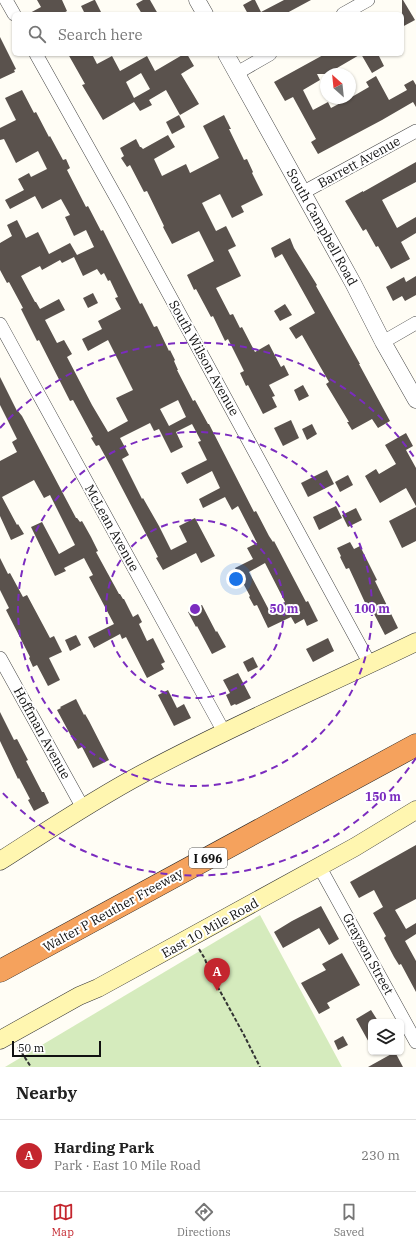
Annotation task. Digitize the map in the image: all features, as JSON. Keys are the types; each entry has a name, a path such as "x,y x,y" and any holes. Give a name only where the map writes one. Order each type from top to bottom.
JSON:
{"highway":[{"name":"Walter P Reuther Freeway","path":"0,971 416,745"}],"main road":[{"path":"0,861 83,808 141,774 224,732 416,642"},
{"name":"East 10 Mile Road","path":"0,1040 79,996 98,988 266,897 355,847 416,810"}],"street":[{"path":"6,0 13,12"},
{"path":"197,0 204,12"},
{"path":"347,12 368,0"},
{"name":"South Wilson Avenue","path":"37,56 129,220 370,664"},
{"name":"South Campbell Road","path":"227,56 416,400"},
{"path":"237,73 267,56"},
{"name":"Barrett Avenue","path":"302,193 416,131"},
{"path":"384,342 416,323"},
{"name":"McLean Avenue","path":"0,324 224,732"},
{"name":"Hoffman Avenue","path":"0,658 83,808"},
{"name":"Grayson Street","path":"319,866 416,1042"}],"path":[{"path":"199,949 205,959 209,971 260,1067"},
{"path":"18,1047 31,1067"}],"green space":[{"path":"260,915 342,1067 5,1067"}],"building":[{"path":"37,0 62,0 67,11 32,12 41,7"},
{"path":"95,0 101,12 84,12 81,6"},
{"path":"143,0 150,0 157,12 141,12 136,4"},
{"path":"255,0 261,12 247,12 243,5"},
{"path":"284,0 311,0 289,12 261,12"},
{"path":"403,0 415,20 404,26 404,12 402,12"},
{"path":"0,37 16,69 14,70 15,72 0,79"},
{"path":"69,56 93,56 97,64 112,56 120,71 147,56 155,71 181,56 188,56 194,66 181,74 199,104 180,115 166,90 149,100 152,105 140,111 134,102 103,120 82,85 85,84","holes":["141,73 150,89 134,98 126,82"]},
{"path":"321,56 358,56 337,68 320,68 320,74 317,74 320,80 303,90 313,110 324,104 329,104 331,108 339,104 356,104 356,95 369,87 366,82 376,76 389,100 407,90 404,85 413,80 416,85 416,107 413,102 318,154 311,142 316,139 293,97 285,101 274,82"},
{"path":"362,56 379,56 384,66 372,73"},
{"path":"22,90 34,113 36,112 63,160 66,159 70,168 67,170 86,207 88,206 101,231 103,230 140,304 142,303 154,327 157,326 175,360 177,370 193,401 195,400 209,424 254,512 256,511 269,536 273,542 274,541 306,602 308,601 318,621 307,626 304,619 295,624 291,617 268,628 257,605 254,606 249,597 250,596 235,568 253,559 247,548 257,543 238,506 232,510 225,497 203,508 199,499 220,488 212,471 187,484 181,473 207,460 198,442 201,441 192,424 176,432 183,447 171,453 159,429 154,431 150,423 120,438 129,455 122,459 142,499 143,498 159,526 171,550 187,542 179,526 195,518 215,556 201,563 196,553 163,570 156,558 158,557 110,465 99,445 96,446 91,438 93,437 73,400 70,401 39,340 37,341 21,309 23,308 9,282 7,283 0,270 0,243 12,236 7,225 17,220 26,238 38,232 49,254 70,243 77,255 94,247 86,230 74,236 65,217 70,215 61,199 42,209 35,196 10,209 5,200 24,190 18,179 29,173 31,177 47,169 38,151 16,163 4,139 0,140 0,128 16,120 5,98","holes":["74,257 83,276 97,269 101,275 104,273 108,281 110,280 118,297 115,298 121,309 98,321 102,329 82,339 88,351 108,340 133,390 116,398 128,421 108,432 67,357 72,354 64,340 57,343 45,320 65,310 59,299 40,309 21,276 40,266 42,270 60,260 62,263","178,400 186,417 169,426 160,409","265,563 285,602 269,610 249,572"]},
{"path":"179,115 185,127 172,134 166,122"},
{"path":"224,115 244,160 247,159 263,195 241,206 244,212 232,218 220,194 202,203 216,231 226,226 236,246 228,250 241,276 216,288 230,315 233,314 240,328 242,327 255,352 269,344 281,367 284,365 289,375 269,385 275,396 272,397 277,407 263,414 248,385 246,386 240,373 244,371 228,339 225,341 213,316 211,317 196,289 194,290 187,275 214,261 199,231 172,244 147,191 144,192 130,165 127,167 121,158 124,156 120,148 136,139 140,147 143,149 168,135 175,147 154,159 162,176 186,164 190,173 219,158 203,126"},
{"path":"416,162 416,182 382,200 397,228 416,217 416,233 401,242 410,259 391,269 378,246 376,247 366,229 363,231 345,201"},
{"path":"290,238 294,248 317,285 316,286 390,421 378,428 372,419 352,430 347,422 349,422 326,384 329,382 302,335 296,339 289,328 315,313 282,254 275,258 271,248"},
{"path":"416,276 416,295 405,301 402,296 393,301 386,287 404,277 406,282"},
{"path":"93,293 98,303 88,308 83,298"},
{"path":"285,304 292,315 280,321 274,311"},
{"path":"0,377 76,518 80,522 82,521 91,537 98,551 96,552 119,594 124,599 133,617 138,614 142,622 139,624 147,641 153,638 165,662 161,664 164,669 147,678 126,637 122,639 120,634 94,648 88,637 114,624 89,577 93,575 84,558 64,568 66,571 55,576 31,527 42,522 59,554 75,545 50,495 44,498 34,480 2,497 17,525 18,524 24,534 11,540 0,516 0,461 17,452 12,442 17,439 0,405"},
{"path":"303,385 309,396 299,401 294,390"},
{"path":"291,420 299,438 283,446 274,428"},
{"path":"312,424 317,434 307,440 302,429"},
{"path":"406,433 413,446 406,450 416,468 416,506 406,488 380,503 365,476 376,469 379,474 396,464 385,445"},
{"path":"327,470 334,484 308,497 301,483"},
{"path":"348,475 353,485 340,492 335,482"},
{"path":"336,506 342,518 319,530 313,517"},
{"path":"416,507 416,541 402,548 389,521"},
{"path":"356,508 362,520 348,527 342,515"},
{"path":"350,542 354,549 360,546 398,628 385,635 371,608 368,609 349,568 346,569 340,557 341,556 337,548"},
{"path":"0,558 8,574 10,573 23,597 27,595 50,638 54,636 62,652 49,658 60,680 48,686 37,665 33,667 29,658 30,657 6,610 9,608 0,590"},
{"path":"202,605 216,632 217,631 226,647 212,654 188,612"},
{"path":"76,635 81,645 70,651 65,640"},
{"path":"328,638 334,651 313,662 306,649"},
{"path":"253,657 258,667 248,672 243,662"},
{"path":"238,673 251,698 231,706 226,695 230,693 223,680"},
{"path":"168,690 177,708 184,704 191,718 174,726 158,695"},
{"path":"76,699 109,760 93,768 82,747 78,749 57,710"},
{"path":"0,712 14,740 17,739 28,760 26,761 49,803 34,811 28,800 30,799 19,778 18,779 0,741"},
{"path":"416,845 416,899 395,910 406,929 416,923 416,934 405,941 416,961 416,992 401,964 399,965 394,957 384,938 386,936 373,913 383,907 374,890 359,898 350,882"},
{"path":"321,906 339,939 329,945 319,928 283,948 274,932"},
{"path":"342,953 360,985 327,1003 330,1008 319,1014 301,983 326,970 322,964"},
{"path":"371,1010 377,1019 368,1019 368,1041 356,1019"},
{"path":"343,1036 348,1045 338,1050 334,1041"},
{"path":"390,1055 397,1055 403,1067 368,1067"}],"place":[{"name":"Harding Park","path":"217,991"}]}
